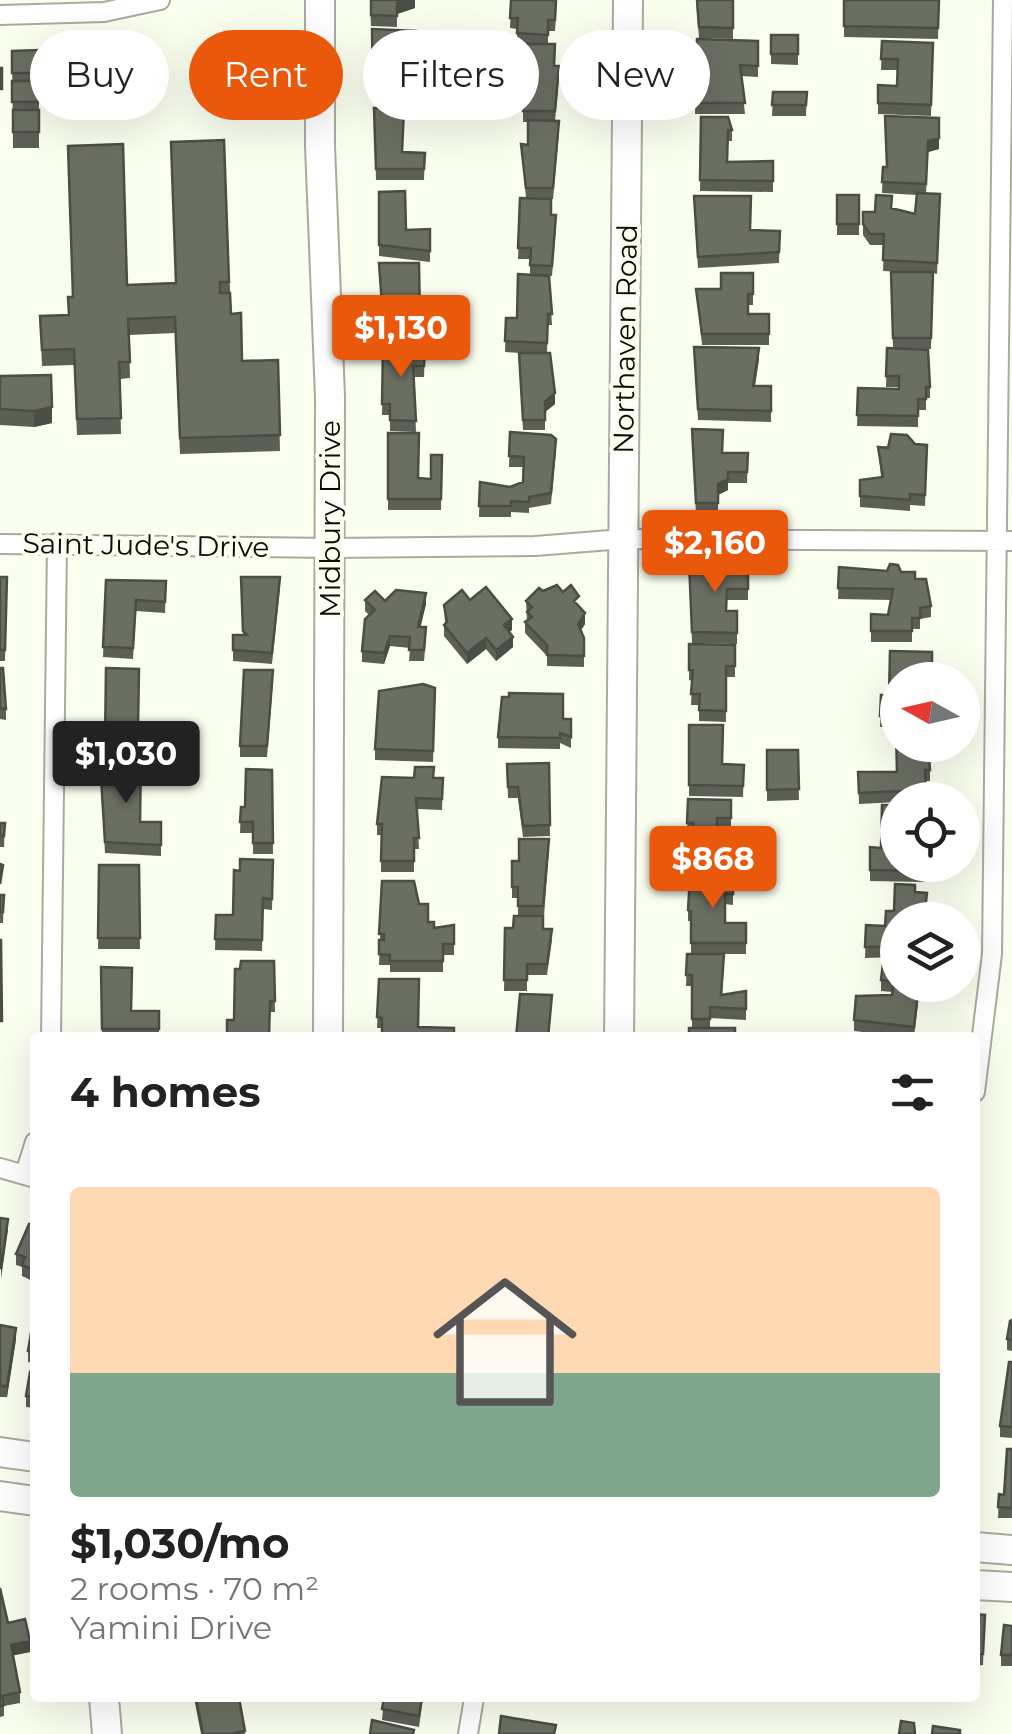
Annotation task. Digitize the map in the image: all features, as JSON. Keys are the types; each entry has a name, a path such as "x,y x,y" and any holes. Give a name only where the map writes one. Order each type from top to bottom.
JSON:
{"street":[{"path":"0,15 66,7 124,10 160,0"},
{"name":"Midbury Drive","path":"320,0 331,548 328,1032"},
{"name":"Northaven Road","path":"619,1032 628,0"},
{"path":"980,1051 992,954 1006,541 1003,0"},
{"name":"Saint Jude's Drive","path":"0,544 468,548 623,539 1006,541"},
{"path":"51,1032 56,543"},
{"path":"0,1168 30,1176"},
{"path":"0,1452 30,1456"},
{"path":"0,1496 30,1500"},
{"path":"980,1547 1012,1550"},
{"path":"980,1585 1012,1587"},
{"path":"104,1702 107,1734"},
{"path":"468,1734 473,1702"}],"building":[{"path":"371,0 407,0 397,3 397,16 371,15"},
{"path":"511,0 556,0 555,20 548,20 548,35 539,34 539,30 517,30 518,18 510,18"},
{"path":"697,0 733,0 733,28 699,27"},
{"path":"844,0 939,0 938,28 844,26"},
{"path":"771,35 798,35 798,54 771,54"},
{"path":"710,39 758,41 758,66 740,65 745,103 710,103"},
{"path":"882,41 933,43 931,105 878,103 878,85 897,86 898,59 881,59"},
{"path":"539,44 555,44 554,66 559,66 555,111 539,111"},
{"path":"30,50 30,73 12,73 12,51"},
{"path":"12,81 30,81 30,102 12,102"},
{"path":"773,92 807,92 806,105 772,105"},
{"path":"13,110 30,110 30,120 39,120 39,132 13,132"},
{"path":"885,116 939,118 939,138 928,141 926,184 882,182 883,167 887,167"},
{"path":"710,117 728,117 732,130 728,130 727,162 773,161 773,181 700,180 701,120"},
{"path":"374,120 403,120 402,152 425,153 424,169 376,169"},
{"path":"528,120 559,121 553,188 526,188 521,144 528,145"},
{"path":"224,140 229,282 220,282 220,293 230,293 231,314 241,313 242,361 278,360 280,435 180,438 175,317 128,319 130,362 119,362 121,418 77,419 74,349 42,350 40,316 69,315 68,297 73,297 68,146 123,144 127,285 176,283 171,142"},
{"path":"405,191 406,230 430,229 430,251 379,245 379,192"},
{"path":"917,193 940,194 937,263 883,260 884,234 870,234 863,224 863,212 875,212 876,195 892,196 891,208 915,214"},
{"path":"837,195 859,195 859,224 837,224"},
{"path":"694,196 751,196 750,230 780,231 779,252 698,257"},
{"path":"520,198 551,199 551,215 556,215 552,266 530,265 531,248 518,248"},
{"path":"379,263 419,263 420,318 405,318 406,334 384,334"},
{"path":"891,272 933,272 931,338 893,338"},
{"path":"721,273 753,273 748,314 769,314 769,334 702,334 696,289 721,289"},
{"path":"518,274 549,276 552,314 548,314 547,343 505,341 506,318 517,318"},
{"path":"383,346 425,347 424,366 413,366 416,421 390,420 390,404 382,404"},
{"path":"694,347 759,348 753,386 771,386 771,411 698,409"},
{"path":"887,348 928,350 930,387 926,387 926,399 918,399 918,416 857,415 858,388 899,389 899,376 886,376"},
{"path":"519,353 550,353 555,393 545,401 545,420 523,420"},
{"path":"51,375 52,407 34,411 0,409 0,376"},
{"path":"692,429 723,430 722,453 748,453 747,472 728,472 728,479 718,484 718,503 696,503"},
{"path":"510,432 551,435 556,439 551,493 529,497 529,502 511,501 511,506 479,506 480,482 510,487 523,482 524,457 509,456"},
{"path":"388,433 419,433 418,478 431,479 431,455 442,455 441,499 388,499"},
{"path":"891,434 907,435 915,444 927,445 925,495 910,494 910,500 860,496 860,480 883,477 878,447 888,448"},
{"path":"689,562 748,563 748,589 727,589 726,611 737,611 737,633 692,632"},
{"path":"890,564 898,565 901,572 915,572 915,579 926,579 931,606 920,608 920,618 912,618 912,631 871,631 871,614 888,615 893,589 838,588 839,567 887,571"},
{"path":"0,577 7,577 5,650 0,650"},
{"path":"241,577 280,577 272,653 233,650 233,635 247,635 243,631"},
{"path":"106,580 166,581 165,602 136,600 133,648 103,647"},
{"path":"557,585 563,592 571,585 579,596 574,601 585,613 578,624 584,638 584,656 547,655 547,645 525,622 532,617 527,612 532,607 526,601 539,588 543,591"},
{"path":"486,587 512,619 504,625 513,637 496,650 486,638 467,653 444,625 444,605 462,590 470,600"},
{"path":"396,590 426,593 418,627 426,627 424,650 409,650 410,637 390,636 384,653 362,651 365,619 375,610 365,600 375,591 385,601"},
{"path":"689,644 735,645 735,666 726,666 726,711 699,710 700,694 691,694"},
{"path":"890,651 932,652 932,662 890,662"},
{"path":"3,668 6,709 0,708"},
{"path":"106,668 139,669 138,727 173,727 173,744 105,741"},
{"path":"244,670 273,670 267,746 240,746"},
{"path":"423,684 435,688 433,751 375,749 379,691"},
{"path":"509,693 563,694 563,719 571,719 571,737 560,733 560,738 498,737 502,697 509,697"},
{"path":"689,725 723,725 722,764 744,765 743,786 689,785"},
{"path":"767,750 798,750 799,789 767,790"},
{"path":"106,760 141,760 140,822 161,822 161,845 105,842 101,777 105,777"},
{"path":"897,762 929,762 926,782 880,782 880,792 859,793 858,772 897,772"},
{"path":"549,763 550,825 523,826 518,787 508,787 507,764"},
{"path":"415,767 434,767 433,778 443,778 442,799 416,798 419,838 414,838 414,861 381,861 382,824 377,824 382,777 414,778"},
{"path":"246,769 272,770 273,843 253,843 253,822 240,822 241,807 245,807"},
{"path":"688,799 731,800 731,818 717,818 716,865 693,865 693,823 687,823"},
{"path":"519,839 549,839 543,906 518,906 518,887 512,887 512,861 519,861"},
{"path":"870,847 880,848 880,870 870,870"},
{"path":"240,859 273,860 272,899 263,898 262,940 215,939 216,915 233,915 234,870 240,871"},
{"path":"99,865 139,865 140,938 98,938"},
{"path":"690,876 733,876 733,894 725,894 725,923 746,923 746,943 691,943"},
{"path":"382,881 414,881 419,904 428,904 428,922 434,922 434,928 454,925 454,944 443,944 443,961 390,961 390,955 379,954 379,940 384,940 384,934 379,934"},
{"path":"895,884 915,885 915,892 927,893 926,902 894,902"},
{"path":"514,916 543,916 543,929 552,929 547,964 527,964 527,980 504,980 505,928 513,928"},
{"path":"866,925 880,926 880,947 865,947"},
{"path":"1,940 2,1021 0,1021"},
{"path":"687,954 724,954 721,995 746,991 746,1009 710,1007 710,1019 692,1019 692,975 686,975"},
{"path":"241,961 274,961 275,1001 270,1001 269,1032 227,1032 227,1020 234,1020 235,969 240,969"},
{"path":"101,967 132,968 131,1011 159,1011 159,1029 102,1029"},
{"path":"379,979 419,979 418,1027 454,1028 454,1032 382,1032 382,1018 377,1017"},
{"path":"520,994 552,995 549,1032 517,1032"},
{"path":"880,995 880,1002 917,1002 914,1027 854,1020 856,996"},
{"path":"689,1028 735,1028 735,1032 689,1032"},
{"path":"0,1218 8,1219 1,1268 0,1268"},
{"path":"30,1224 30,1269 22,1265 25,1257 16,1254"},
{"path":"1012,1320 1012,1340 1007,1339"},
{"path":"0,1325 16,1328 7,1386 0,1386"},
{"path":"1012,1362 1012,1427 1000,1426"},
{"path":"1007,1449 1012,1449 1012,1508 998,1507 999,1494 1004,1495"},
{"path":"0,1588 8,1623 25,1619 30,1641 11,1645 20,1692 2,1696 4,1705 0,1706"},
{"path":"980,1614 985,1615 980,1654"},
{"path":"1004,1625 1012,1626 1012,1655 1001,1655"},
{"path":"197,1702 240,1702 245,1731 203,1734"},
{"path":"383,1702 421,1702 419,1716 382,1709"},
{"path":"501,1716 556,1725 554,1734 499,1734"},
{"path":"372,1720 414,1730 413,1734 370,1734"},
{"path":"901,1721 914,1723 915,1734 899,1734"},
{"path":"933,1726 960,1730 960,1734 932,1734"}]}
